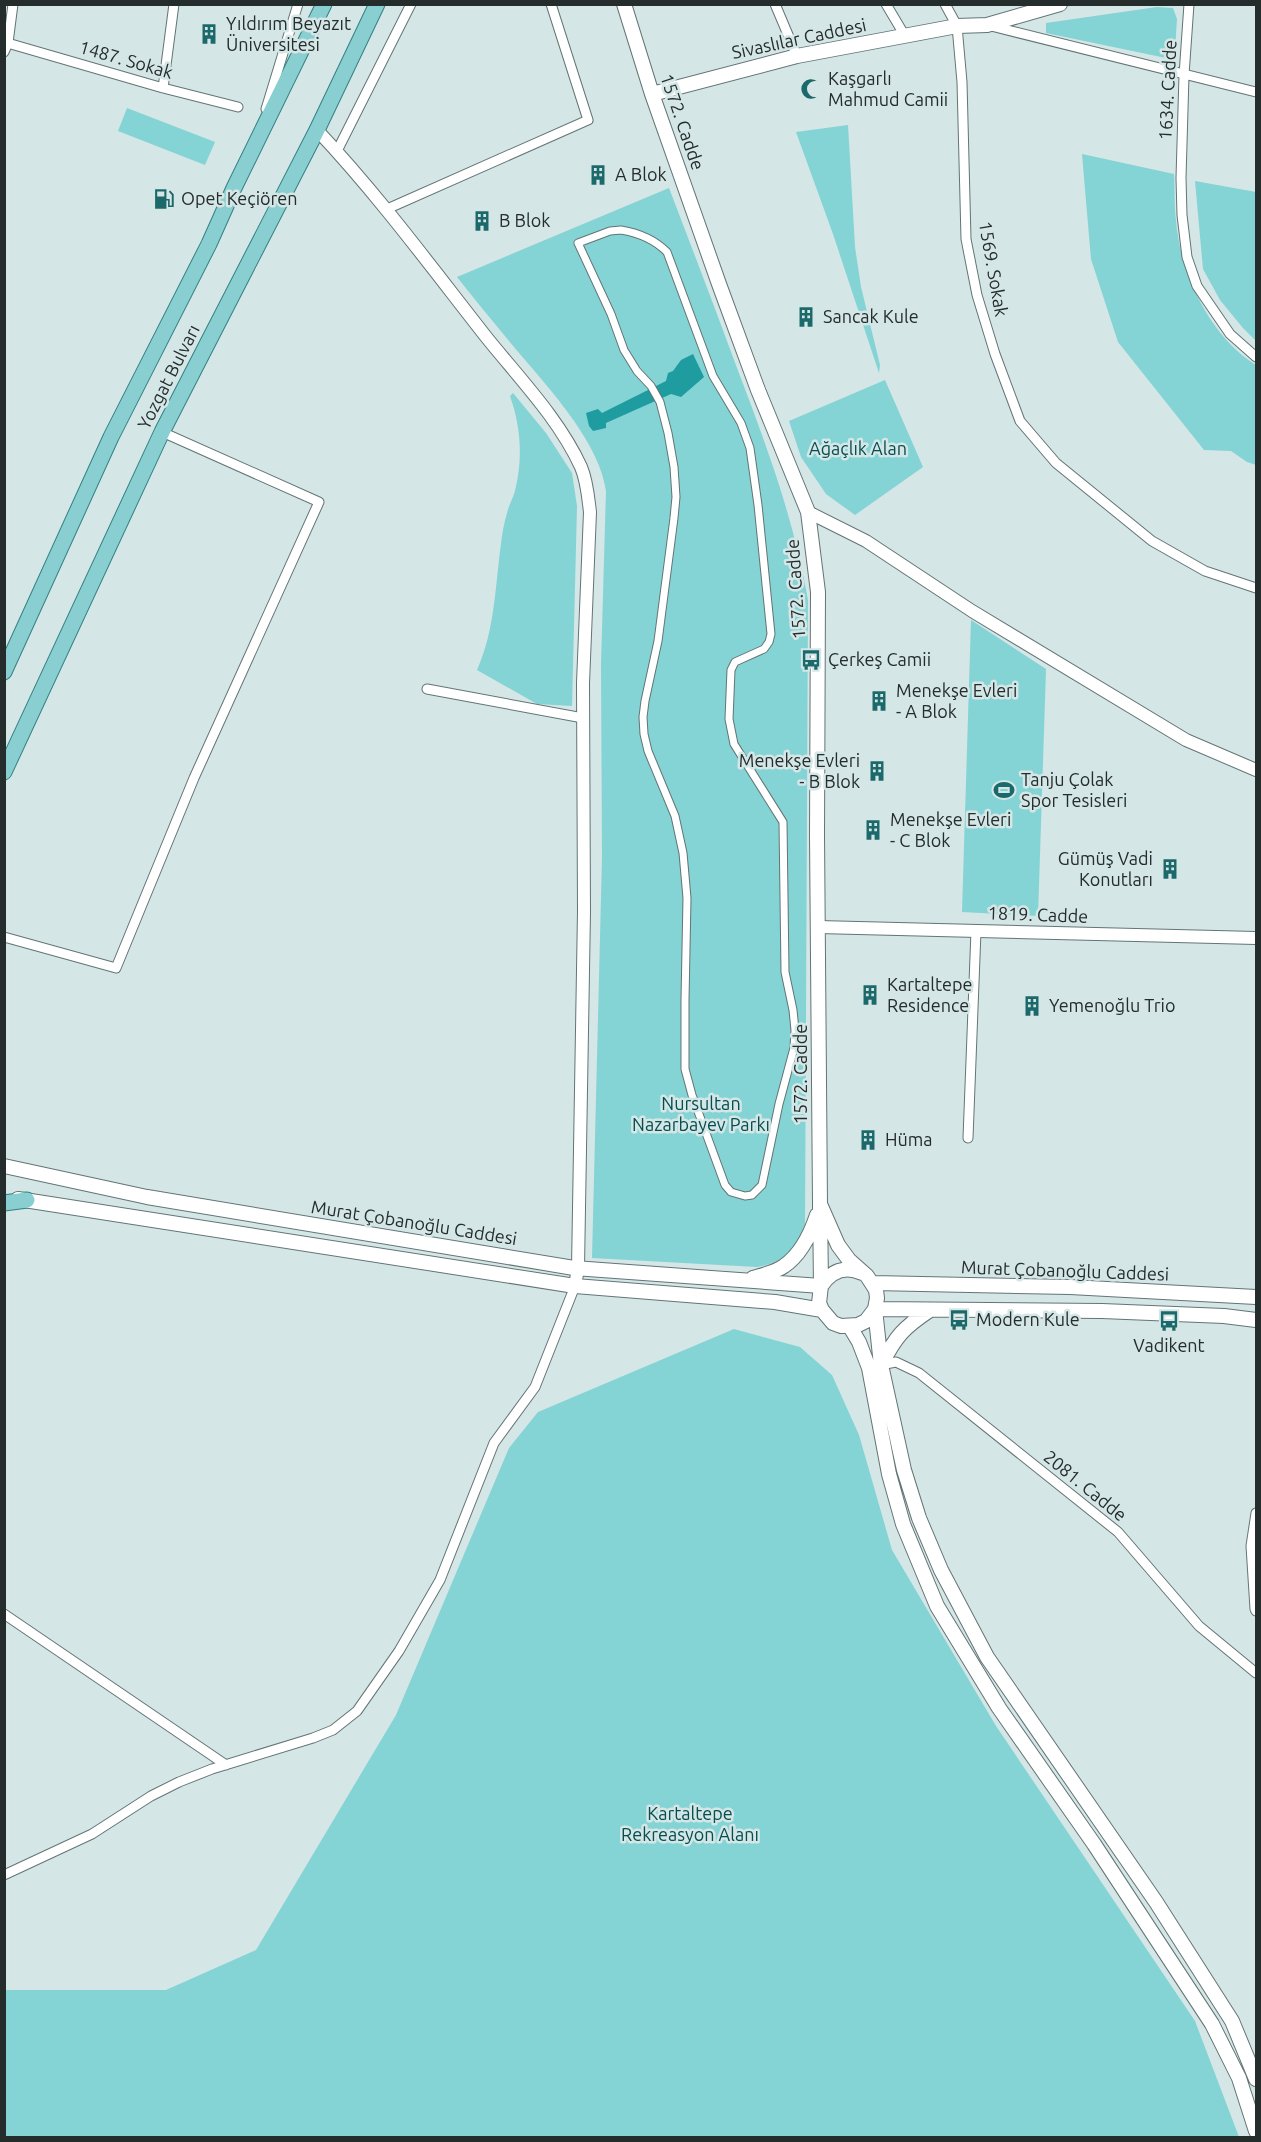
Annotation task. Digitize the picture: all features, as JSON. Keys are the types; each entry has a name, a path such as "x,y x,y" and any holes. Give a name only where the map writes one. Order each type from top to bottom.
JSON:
{"main road":[{"name":"Yozgat Bulvarı","path":"4,672 111,437 209,244 324,4"},
{"name":"Yozgat Bulvarı","path":"4,772 162,432 317,130 377,4"},
{"name":"1572. Cadde","path":"624,4 652,94 758,390 808,512 818,592 821,1287"},
{"name":"Sivaslılar Caddesi","path":"652,94 797,56 957,26 987,25 1060,4"},
{"name":"Murat Çobanoğlu Caddesi","path":"4,1166 147,1197 578,1268 821,1287"},
{"name":"Murat Çobanoğlu Caddesi","path":"4,1196 575,1286 775,1302 822,1310"},
{"path":"4,1203 27,1200"},
{"path":"820,1204 838,1245 849,1260 870,1280 877,1298 874,1309 875,1366 889,1474 900,1514 937,1605 999,1707 1094,1844 1212,2024 1239,2078 1257,2131"},
{"path":"746,1280 784,1267 798,1252 813,1225 820,1204"},
{"path":"870,1280 859,1271 841,1269 826,1279 819,1294 822,1310 833,1323 850,1327 866,1321 874,1309"},
{"name":"Murat Çobanoğlu Caddesi","path":"870,1280 1070,1287 1257,1298"},
{"path":"874,1309 1134,1312 1224,1316 1257,1320"},
{"path":"875,1366 894,1340 911,1323 931,1310"},
{"path":"850,1327 875,1366 919,1518 964,1616 987,1657 1156,1902 1232,2021 1257,2079"}],"street":[{"path":"6,46 13,4"},
{"path":"163,88 174,4"},
{"path":"254,149 298,4"},
{"path":"337,151 411,4"},
{"path":"387,209 588,120 551,4"},
{"path":"775,4 797,56"},
{"path":"886,4 905,36"},
{"path":"945,4 957,26"},
{"name":"1634. Cadde","path":"1189,4 1181,178 1182,215 1187,257 1197,286 1230,334 1257,357"},
{"path":"987,25 1257,92"},
{"name":"1569. Sokak","path":"957,26 962,82 966,239 977,295 995,354 1020,421 1056,463 1152,541 1205,571 1257,588"},
{"name":"1487. Sokak","path":"6,46 238,107"},
{"path":"4,1875 92,1834 151,1796 178,1782 292,1746 333,1730 357,1711 383,1676 440,1580 494,1443 535,1387 575,1286 578,1268 584,911 583,718 590,512 587,488 581,469 545,410 387,209 317,130"},
{"path":"621,230 637,233 660,245 667,252 713,376 745,433 752,461 771,634 764,649 735,662 731,670 729,718 734,744 783,822 785,972 795,1030 794,1048 779,1104 766,1177 758,1192 745,1196 731,1192 724,1185 685,1069 684,1000 687,898 683,853 675,816 648,750 644,734 644,709 658,641 676,497 670,444 660,402 651,386 637,371 624,350 611,314 578,243 591,237 609,231 621,230"},
{"path":"4,937 116,968 194,778 319,502 162,432"},
{"path":"808,512 866,541 972,611 1186,740 1257,770"},
{"path":"427,689 583,718"},
{"name":"1819. Cadde","path":"818,927 1257,938"},
{"path":"968,1138 976,931"},
{"name":"2081. Cadde","path":"875,1366 896,1362 919,1373 1118,1532 1199,1626 1257,1673"},
{"path":"1257,1513 1251,1546 1255,1609 1257,1611"},
{"path":"4,1614 226,1765"}],"green space":[{"path":"1157,7 1173,8 1177,19 1175,50 1166,58 1046,33 1046,23"},
{"path":"127,108 215,142 205,165 118,131"},
{"path":"848,125 855,247 861,287 880,365 879,373 796,132"},
{"path":"1082,154 1174,174 1175,214 1179,240 1191,282 1200,302 1225,338 1256,365 1256,465 1231,451 1204,450 1118,342 1091,259"},
{"path":"1195,181 1256,192 1256,341 1220,300 1203,269"},
{"name":"Nursultan Nazarbayev Parkı","path":"669,188 769,453 795,540 808,600 805,1225 794,1249 782,1259 757,1267 592,1258 602,857 601,664 606,491 593,451 581,431 552,392 457,277"},
{"name":"Ağaçlık Alan","path":"885,380 923,467 855,515 826,494 801,457 789,421"},
{"path":"513,393 546,433 572,473 577,506 572,706 537,704 477,670 488,639 494,608 503,528 518,479 519,431 510,396"},
{"name":"Tanju Çolak Spor Tesisleri","path":"971,620 1046,669 1038,916 962,912"},
{"name":"Kartaltepe Rekreasyon Alanı","path":"734,1329 800,1347 832,1375 859,1435 892,1550 996,1726 1195,2021 1239,2137 5,2137 5,1990 166,1990 256,1950 396,1715 509,1448 538,1412"}],"shaded area":[{"path":"693,354 704,377 681,397 671,394 606,423 606,428 593,431 589,426 586,413 598,409 602,413 666,381 668,373 673,371 681,360"}],"place":[{"name":"Yıldırım Beyazıt Üniversitesi","path":"209,34"},
{"name":"Kaşgarlı Mahmud Camii","path":"811,89"},
{"name":"A Blok","path":"598,175"},
{"name":"Opet Keçiören","path":"164,199"},
{"name":"B Blok","path":"482,221"},
{"name":"Sancak Kule","path":"806,317"},
{"name":"Çerkeş Camii","path":"811,660"},
{"name":"Menekşe Evleri - A Blok","path":"879,701"},
{"name":"Menekşe Evleri - B Blok","path":"877,771"},
{"name":"Tanju Çolak Spor Tesisleri","path":"1004,790"},
{"name":"Menekşe Evleri - C Blok","path":"873,830"},
{"name":"Gümüş Vadi Konutları","path":"1170,869"},
{"name":"Kartaltepe Residence","path":"870,995"},
{"name":"Yemenoğlu Trio","path":"1032,1006"},
{"name":"Hüma","path":"868,1140"},
{"name":"Modern Kule","path":"959,1320"},
{"name":"Vadikent","path":"1169,1321"}]}
